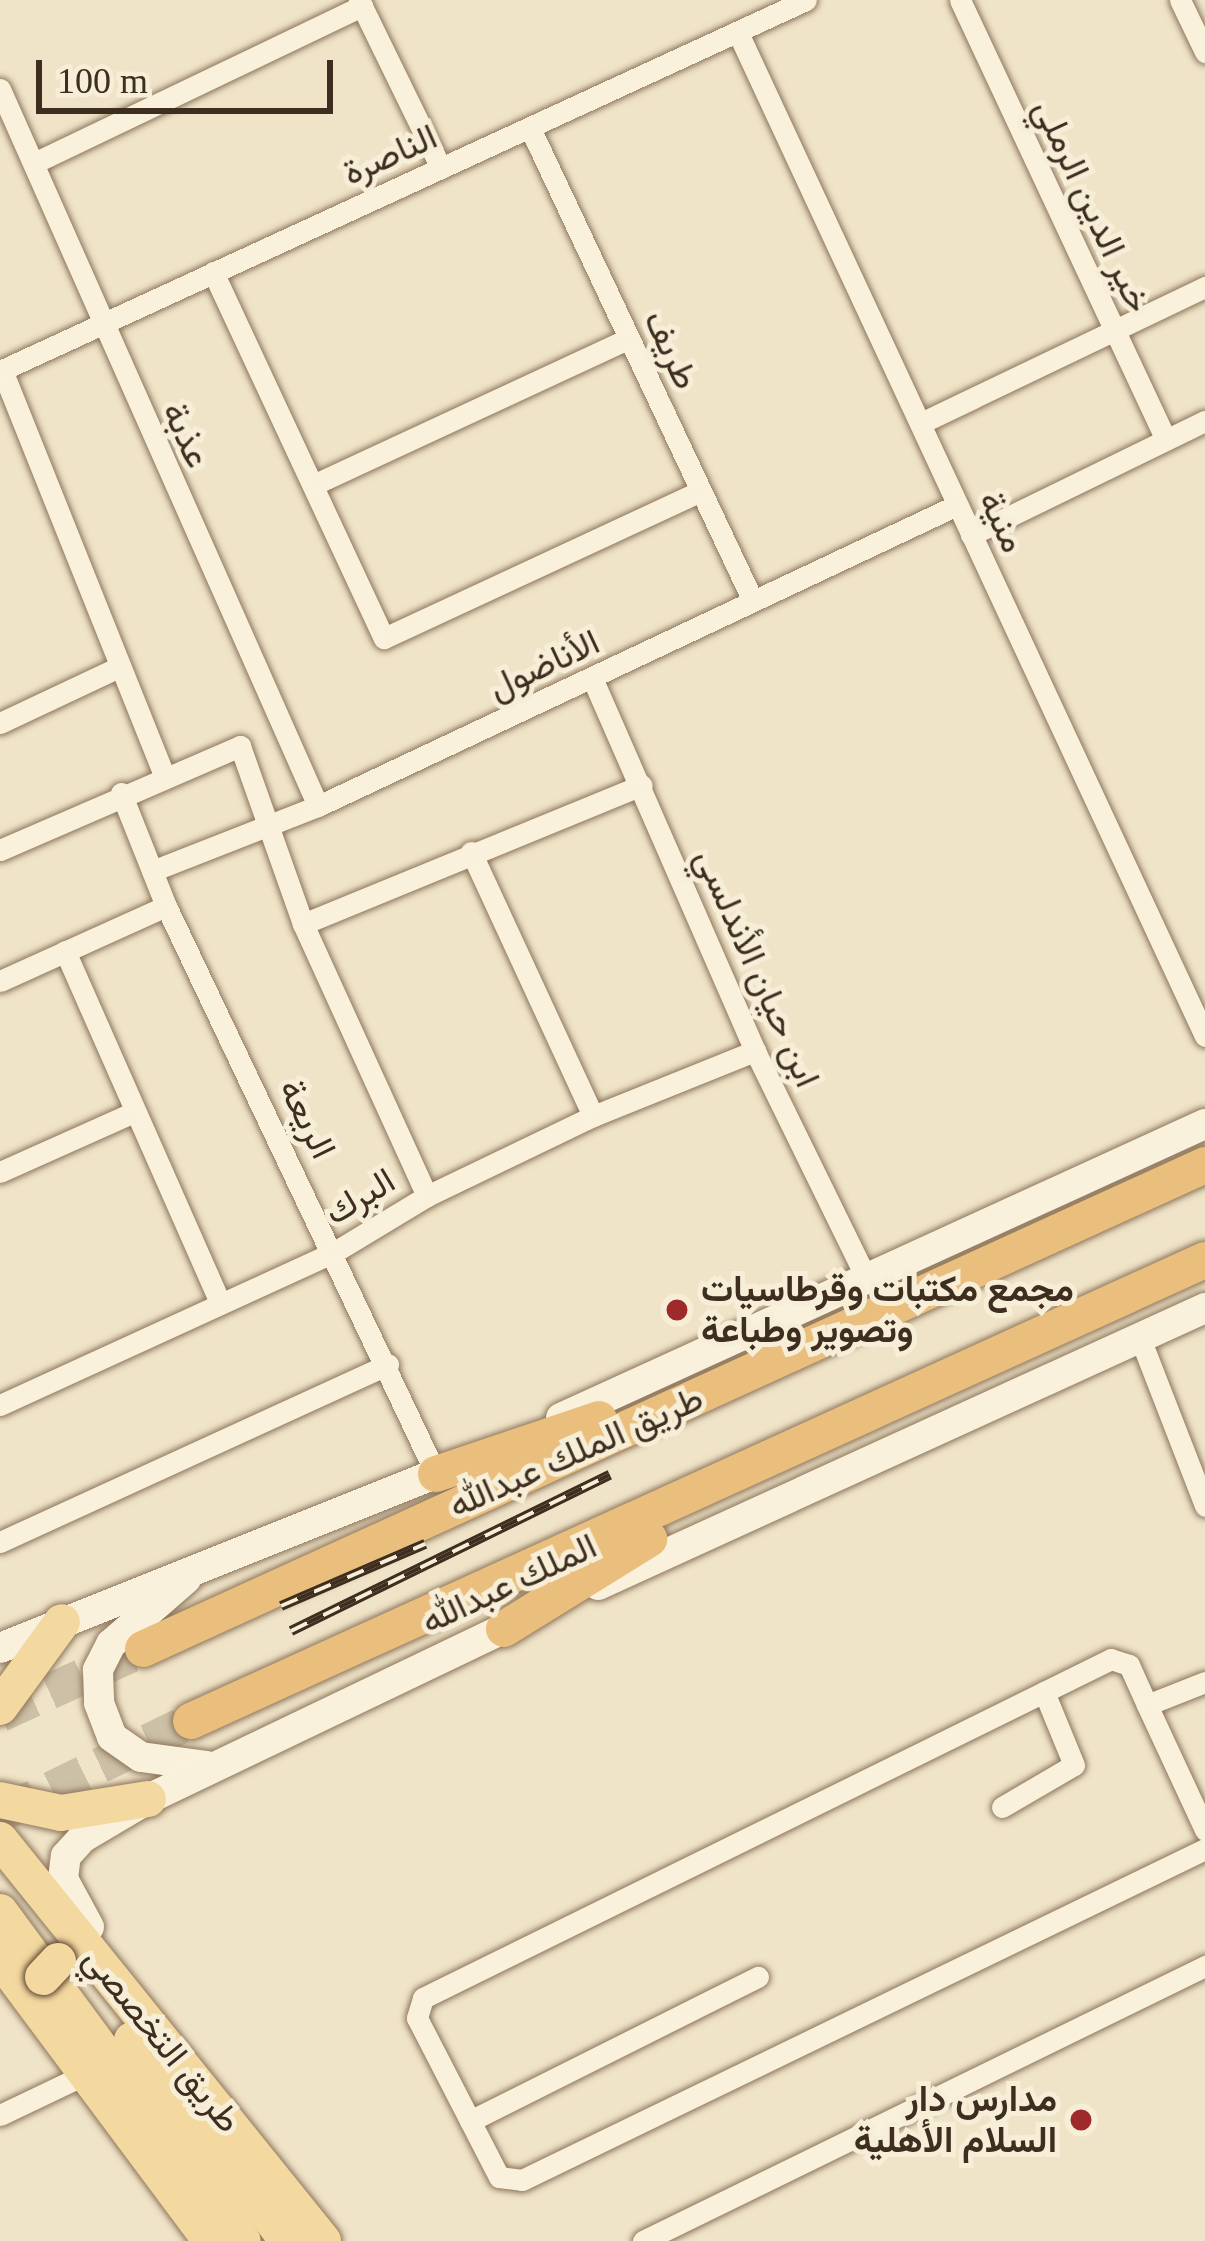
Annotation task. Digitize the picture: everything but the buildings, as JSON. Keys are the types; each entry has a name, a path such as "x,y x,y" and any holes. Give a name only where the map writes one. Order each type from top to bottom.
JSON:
{"highway":[{"name":"طريق الملك عبدالله","path":"143,1649 1205,1165"},
{"path":"436,1474 642,1405 951,1268 1058,1233"},
{"path":"191,1721 1205,1261"},
{"path":"504,1629 627,1549 1013,1367 1087,1317"}],"main road":[{"path":"1,1645 436,1474 1205,1124"},
{"name":"الملك عبدالله","path":"172,2052 63,1879 66,1856 82,1838 148,1799 504,1629 1205,1308"},
{"path":"209,1560 111,1645 98,1670 99,1702 112,1737 141,1757 217,1766"},
{"path":"0,1707 62,1622"},
{"path":"0,1800 61,1813 148,1799"},
{"name":"طريق التخصصي","path":"0,1840 58,1970 88,2073 211,2241"},
{"path":"0,1866 58,1970 288,2241"},
{"path":"0,1912 243,2241"},
{"name":"طريق التخصصي","path":"0,1958 58,1970 172,2052 323,2241"}],"street":[{"name":"الناصرة","path":"1,371 739,35 806,0"},
{"name":"خير الدين الرملي","path":"960,0 1166,439"},
{"path":"1180,0 1205,52"},
{"path":"34,163 361,3 441,168"},
{"name":"منية","path":"739,35 1205,1036"},
{"name":"عذبة","path":"0,89 317,806"},
{"name":"طريف","path":"530,128 753,601"},
{"path":"213,272 384,638 701,491"},
{"path":"921,423 1205,287"},
{"path":"315,484 629,338"},
{"path":"1,371 165,777"},
{"path":"971,536 1205,421"},
{"name":"الأناضول","path":"152,871 317,806 957,505"},
{"path":"0,723 119,667"},
{"name":"ابن حيان الأندلسي","path":"593,680 755,1051 867,1280"},
{"path":"0,850 121,793 240,746 303,924 428,1196"},
{"path":"303,924 642,785"},
{"name":"الريعة","path":"121,793 166,906 336,1251 436,1474"},
{"path":"471,852 593,1116"},
{"path":"0,981 166,906"},
{"path":"64,951 218,1300"},
{"name":"البرك","path":"0,1405 218,1300 336,1251 428,1196 593,1116 755,1051"},
{"path":"0,1172 132,1113"},
{"path":"1140,1338 1205,1506"},
{"path":"0,1542 388,1364"},
{"path":"1205,1830 1122,1659 1044,1692 423,1998 417,2018 499,2177 522,2180 1205,1849"},
{"path":"1147,1705 1205,1682"},
{"path":"1002,1807 1074,1765 1044,1692"},
{"path":"644,2241 1205,1966"},
{"path":"470,2121 758,1977"},
{"path":"0,2115 88,2073"}],"tunnel":[{"path":"0,1714 143,1649"},
{"path":"3,1813 191,1721"}],"railway":[{"path":"291,1631 610,1475"},
{"path":"281,1606 425,1544"}],"place":[{"name":"مجمع مكتبات وقرطاسيات وتصوير وطباعة","path":"677,1310"},
{"name":"مدارس دار السلام الأهلية","path":"1081,2120"}]}
